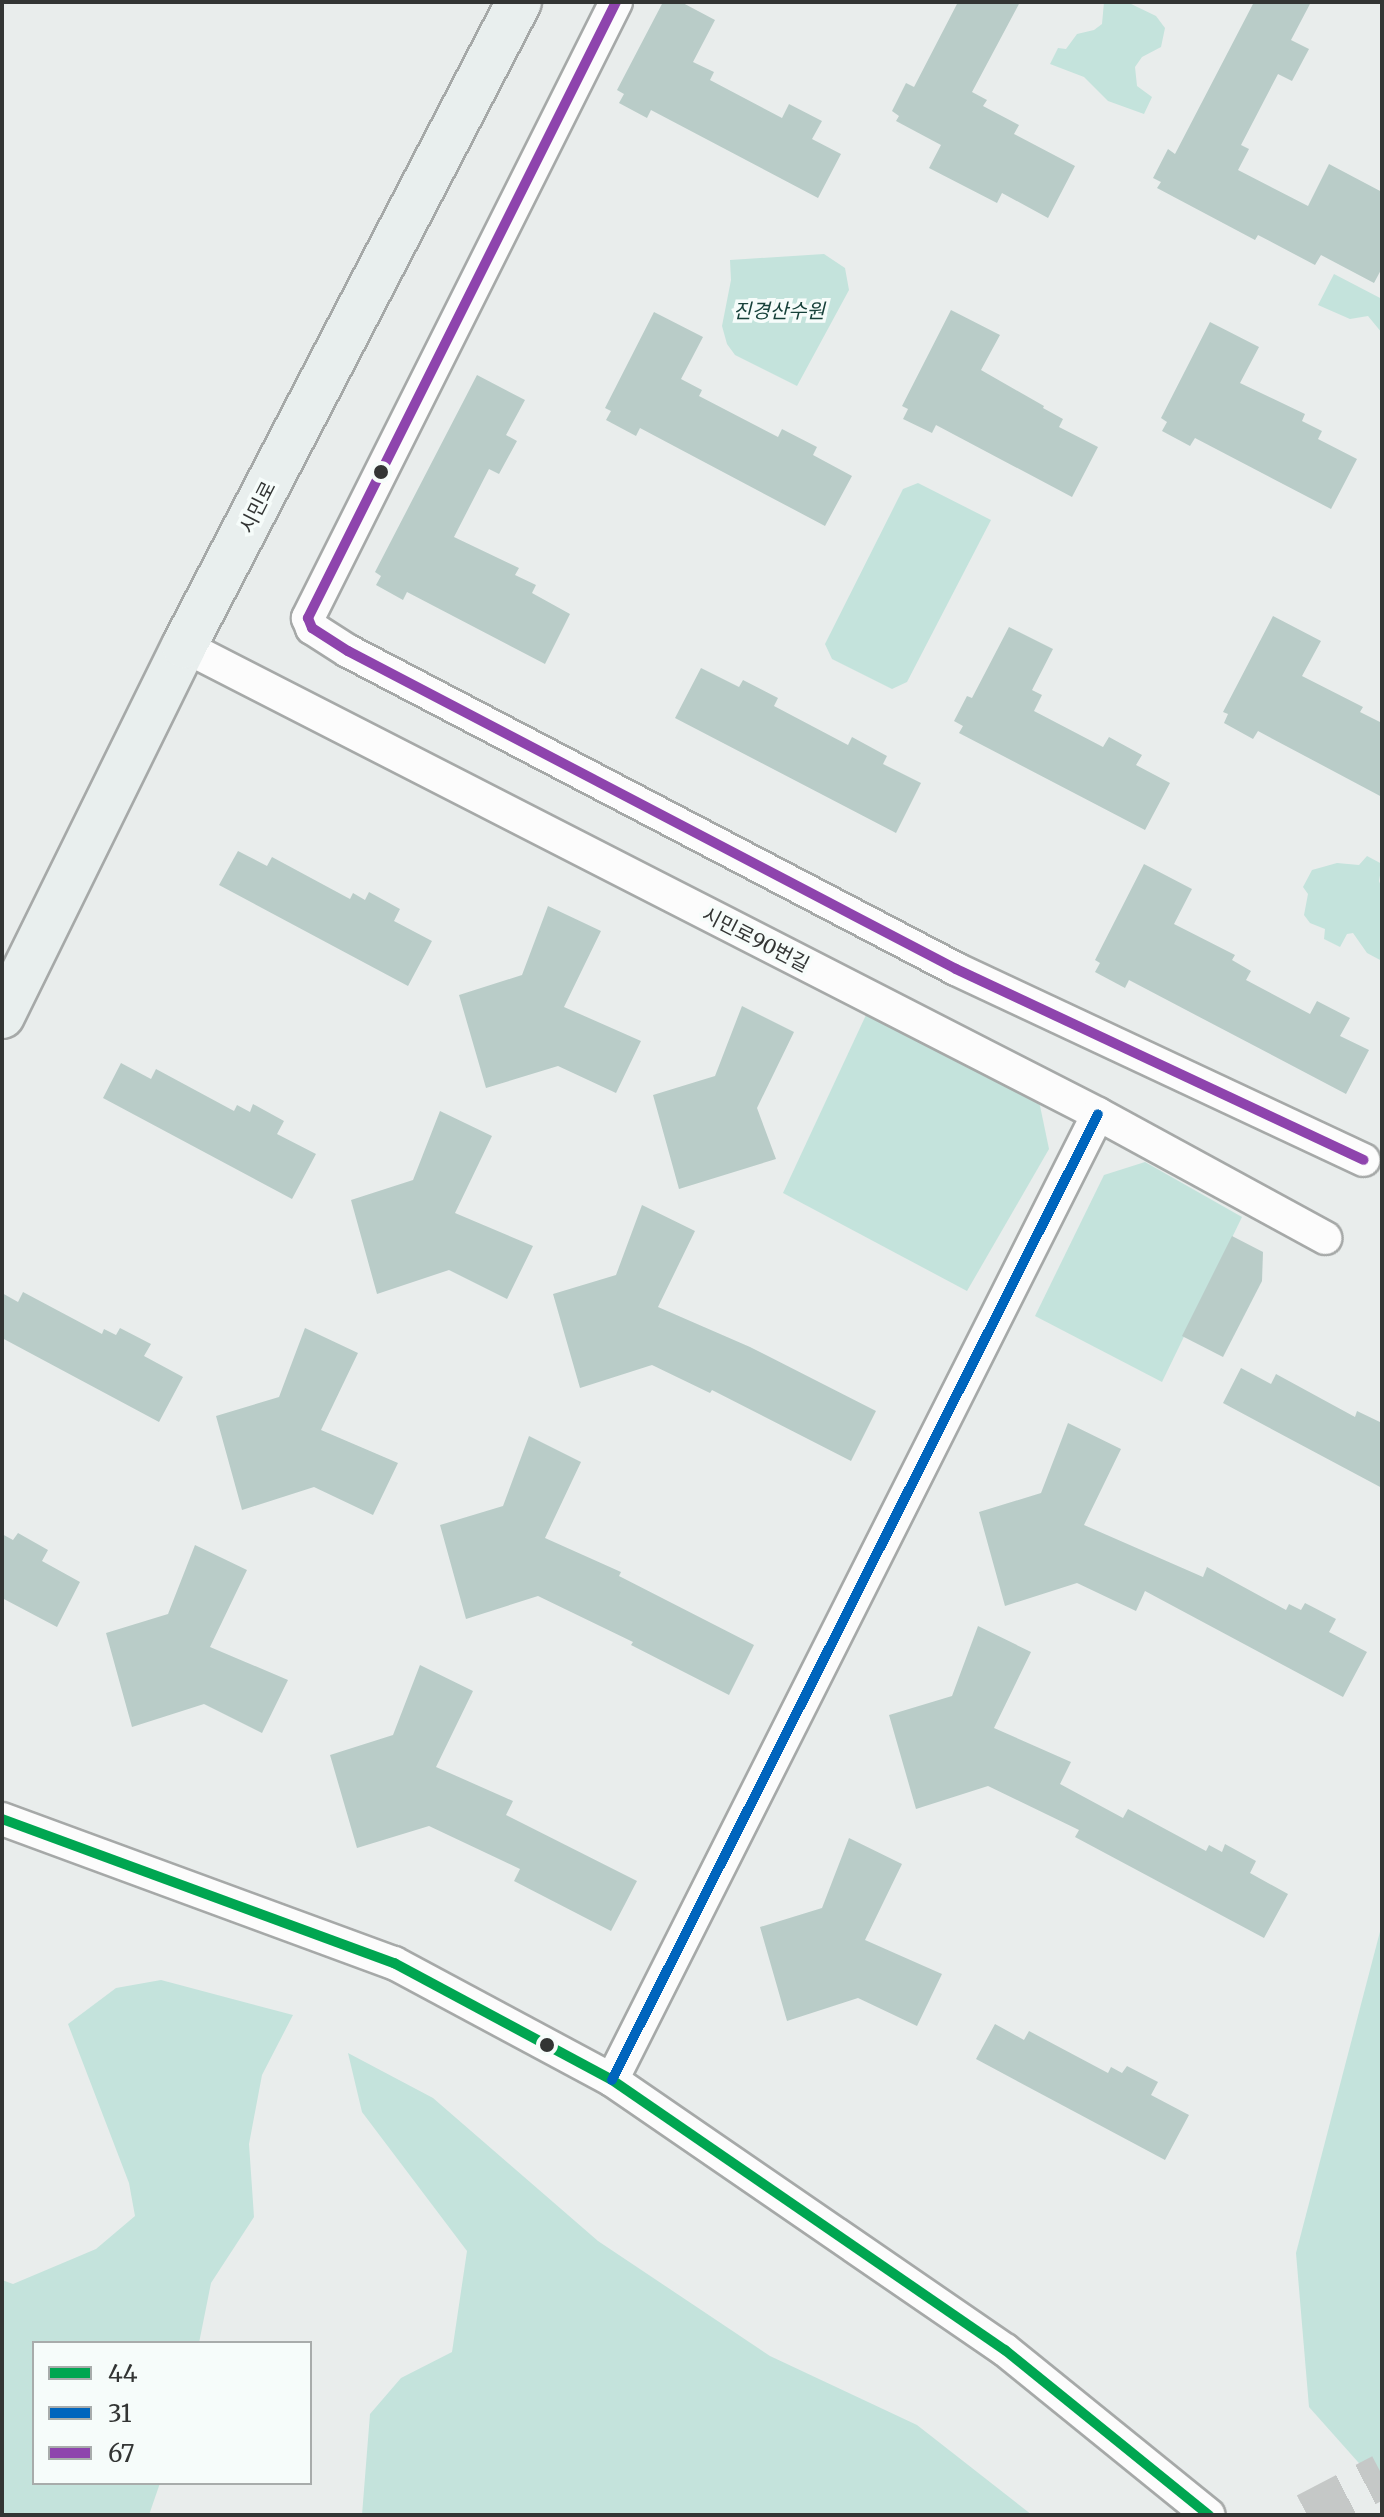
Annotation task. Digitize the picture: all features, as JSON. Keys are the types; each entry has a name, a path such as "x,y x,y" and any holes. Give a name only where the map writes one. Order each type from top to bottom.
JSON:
{"main road":[{"name":"시민로","path":"2,1016 184,646 519,2"}],"street":[{"path":"616,2 308,618 312,628 361,658 956,969 1364,1160"},
{"name":"시민로90번길","path":"184,646 1098,1114 1325,1238"},
{"path":"612,2080 1098,1114"},
{"path":"2,1819 394,1963 612,2080 1005,2350 1209,2515"}],"green space":[{"path":"1104,2 1127,2 1156,16 1165,28 1161,47 1142,57 1135,67 1137,86 1152,97 1144,114 1108,101 1084,77 1050,64 1058,48 1066,49 1077,34 1094,30 1102,24"},
{"name":"진경산수원","path":"824,254 845,268 849,290 797,386 735,355 727,344 722,326 731,280 730,260"},
{"path":"1334,274 1382,299 1382,333 1368,316 1350,319 1318,305"},
{"path":"918,483 991,520 907,682 892,689 832,659 825,644 903,489"},
{"path":"1367,856 1382,864 1379,881 1382,889 1382,961 1367,953 1353,933 1347,934 1340,947 1324,939 1325,929 1310,923 1304,915 1308,894 1303,887 1312,870 1337,863 1359,865"},
{"path":"866,1015 1039,1101 1049,1149 967,1291 783,1193"},
{"path":"1145,1162 1242,1217 1162,1382 1035,1316 1104,1175"},
{"path":"1382,1924 1382,2489 1309,2407 1296,2253"},
{"path":"161,1980 293,2015 262,2075 249,2144 254,2217 211,2283 199,2341 32,2341 32,2485 159,2485 149,2515 2,2515 2,2280 13,2284 96,2249 135,2216 129,2183 68,2024 116,1988"},
{"path":"348,2053 433,2098 598,2241 770,2356 917,2425 1032,2515 362,2515 370,2414 401,2378 452,2352 467,2251 362,2112"}],"building":[{"path":"663,2 681,2 715,20 693,62 714,72 710,80 782,118 789,104 822,121 812,139 841,154 818,198 651,110 647,118 619,103 624,94 617,90"},
{"path":"958,2 1020,2 972,92 987,100 983,106 1019,125 1014,134 1075,166 1048,218 1002,193 997,203 929,168 941,145 896,121 899,116 892,111 906,83 914,87"},
{"path":"1254,2 1311,2 1291,40 1309,49 1292,81 1278,74 1241,145 1249,149 1238,170 1308,206 1329,164 1382,192 1382,268 1374,283 1321,255 1315,265 1258,235 1255,240 1157,188 1161,182 1153,178 1168,149 1175,154"},
{"path":"951,310 1000,335 981,370 1063,419 1059,427 1098,447 1072,497 936,425 932,433 903,419 908,409 902,406"},
{"path":"654,312 703,337 681,379 702,390 699,396 778,437 782,429 817,447 813,455 852,476 825,526 640,428 636,436 606,420 611,411 605,408"},
{"path":"1210,322 1259,347 1240,383 1305,414 1302,421 1322,431 1318,439 1357,459 1331,509 1195,438 1190,446 1162,431 1167,422 1161,418"},
{"path":"477,375 525,400 506,435 517,441 499,474 489,469 454,537 519,568 515,575 536,585 532,593 570,614 545,664 407,592 403,600 376,585 381,576 375,572"},
{"path":"1273,616 1321,641 1302,676 1363,707 1360,712 1382,723 1382,797 1258,731 1253,739 1224,723 1228,714 1223,712"},
{"path":"1009,627 1053,649 1032,690 1042,695 1034,711 1103,747 1109,737 1142,755 1136,765 1170,783 1145,830 959,733 963,726 954,721 967,696 972,698"},
{"path":"701,668 739,687 743,680 778,698 774,706 848,745 852,737 887,756 883,764 921,783 896,833 675,718"},
{"path":"238,851 267,866 272,857 350,899 353,893 365,900 369,892 400,909 394,921 432,941 408,986 219,885"},
{"path":"1144,864 1192,889 1174,924 1235,955 1232,960 1251,971 1246,980 1310,1014 1317,1001 1350,1018 1340,1036 1369,1050 1346,1094 1129,980 1125,988 1095,972 1100,963 1095,960"},
{"path":"548,906 601,931 564,1007 641,1041 616,1093 558,1066 486,1088 459,995 522,975"},
{"path":"742,1006 794,1032 757,1108 776,1159 679,1189 653,1095 715,1076"},
{"path":"121,1063 151,1079 156,1069 234,1111 237,1105 250,1112 253,1104 284,1121 277,1134 316,1154 292,1199 103,1098"},
{"path":"440,1111 492,1136 455,1213 533,1246 507,1299 449,1270 377,1294 351,1200 413,1180"},
{"path":"642,1205 695,1231 658,1307 750,1347 876,1411 851,1461 712,1390 710,1393 652,1365 580,1388 553,1294 616,1275"},
{"path":"1232,1236 1263,1252 1262,1281 1223,1357 1182,1336"},
{"path":"23,1292 102,1334 104,1329 116,1335 120,1328 151,1344 144,1356 183,1377 159,1422 2,1338 2,1293 18,1302"},
{"path":"305,1328 358,1353 321,1430 398,1463 373,1515 314,1487 242,1510 216,1416 279,1397"},
{"path":"1241,1368 1271,1384 1276,1374 1355,1417 1357,1411 1382,1423 1382,1488 1223,1403"},
{"path":"1068,1423 1121,1449 1084,1525 1203,1577 1207,1567 1286,1610 1289,1604 1301,1610 1305,1603 1336,1619 1329,1632 1367,1652 1343,1697 1145,1591 1136,1611 1077,1583 1005,1606 979,1512 1041,1493"},
{"path":"529,1436 581,1462 545,1538 621,1572 619,1576 754,1645 729,1695 631,1645 633,1642 538,1596 466,1619 440,1525 503,1506"},
{"path":"18,1533 48,1550 42,1561 80,1582 57,1627 2,1598 2,1534 13,1540"},
{"path":"195,1545 247,1570 210,1647 288,1680 262,1733 204,1704 132,1727 106,1633 168,1614"},
{"path":"978,1626 1031,1652 994,1728 1071,1762 1060,1784 1123,1818 1128,1809 1206,1851 1209,1845 1222,1852 1225,1844 1256,1861 1250,1873 1288,1894 1264,1938 1075,1837 1079,1830 988,1786 916,1809 889,1715 952,1696"},
{"path":"420,1665 473,1691 436,1767 513,1801 506,1815 637,1881 611,1931 514,1881 520,1869 429,1826 357,1848 330,1755 393,1735"},
{"path":"849,1838 902,1864 865,1940 942,1974 917,2026 858,1998 787,2021 760,1927 822,1908"},
{"path":"995,2024 1024,2040 1029,2031 1108,2073 1111,2067 1122,2073 1127,2066 1158,2082 1151,2095 1189,2115 1165,2160 976,2059"}],"tunnel":[{"path":"1307,2515 1382,2476"}],"transit line":[{"name":"67","path":"616,2 308,618 312,628 348,651 956,969 1364,1160"},
{"name":"31","path":"612,2080 1098,1114"},
{"name":"44","path":"2,1819 394,1963 612,2080 1005,2350 1209,2515"}]}
